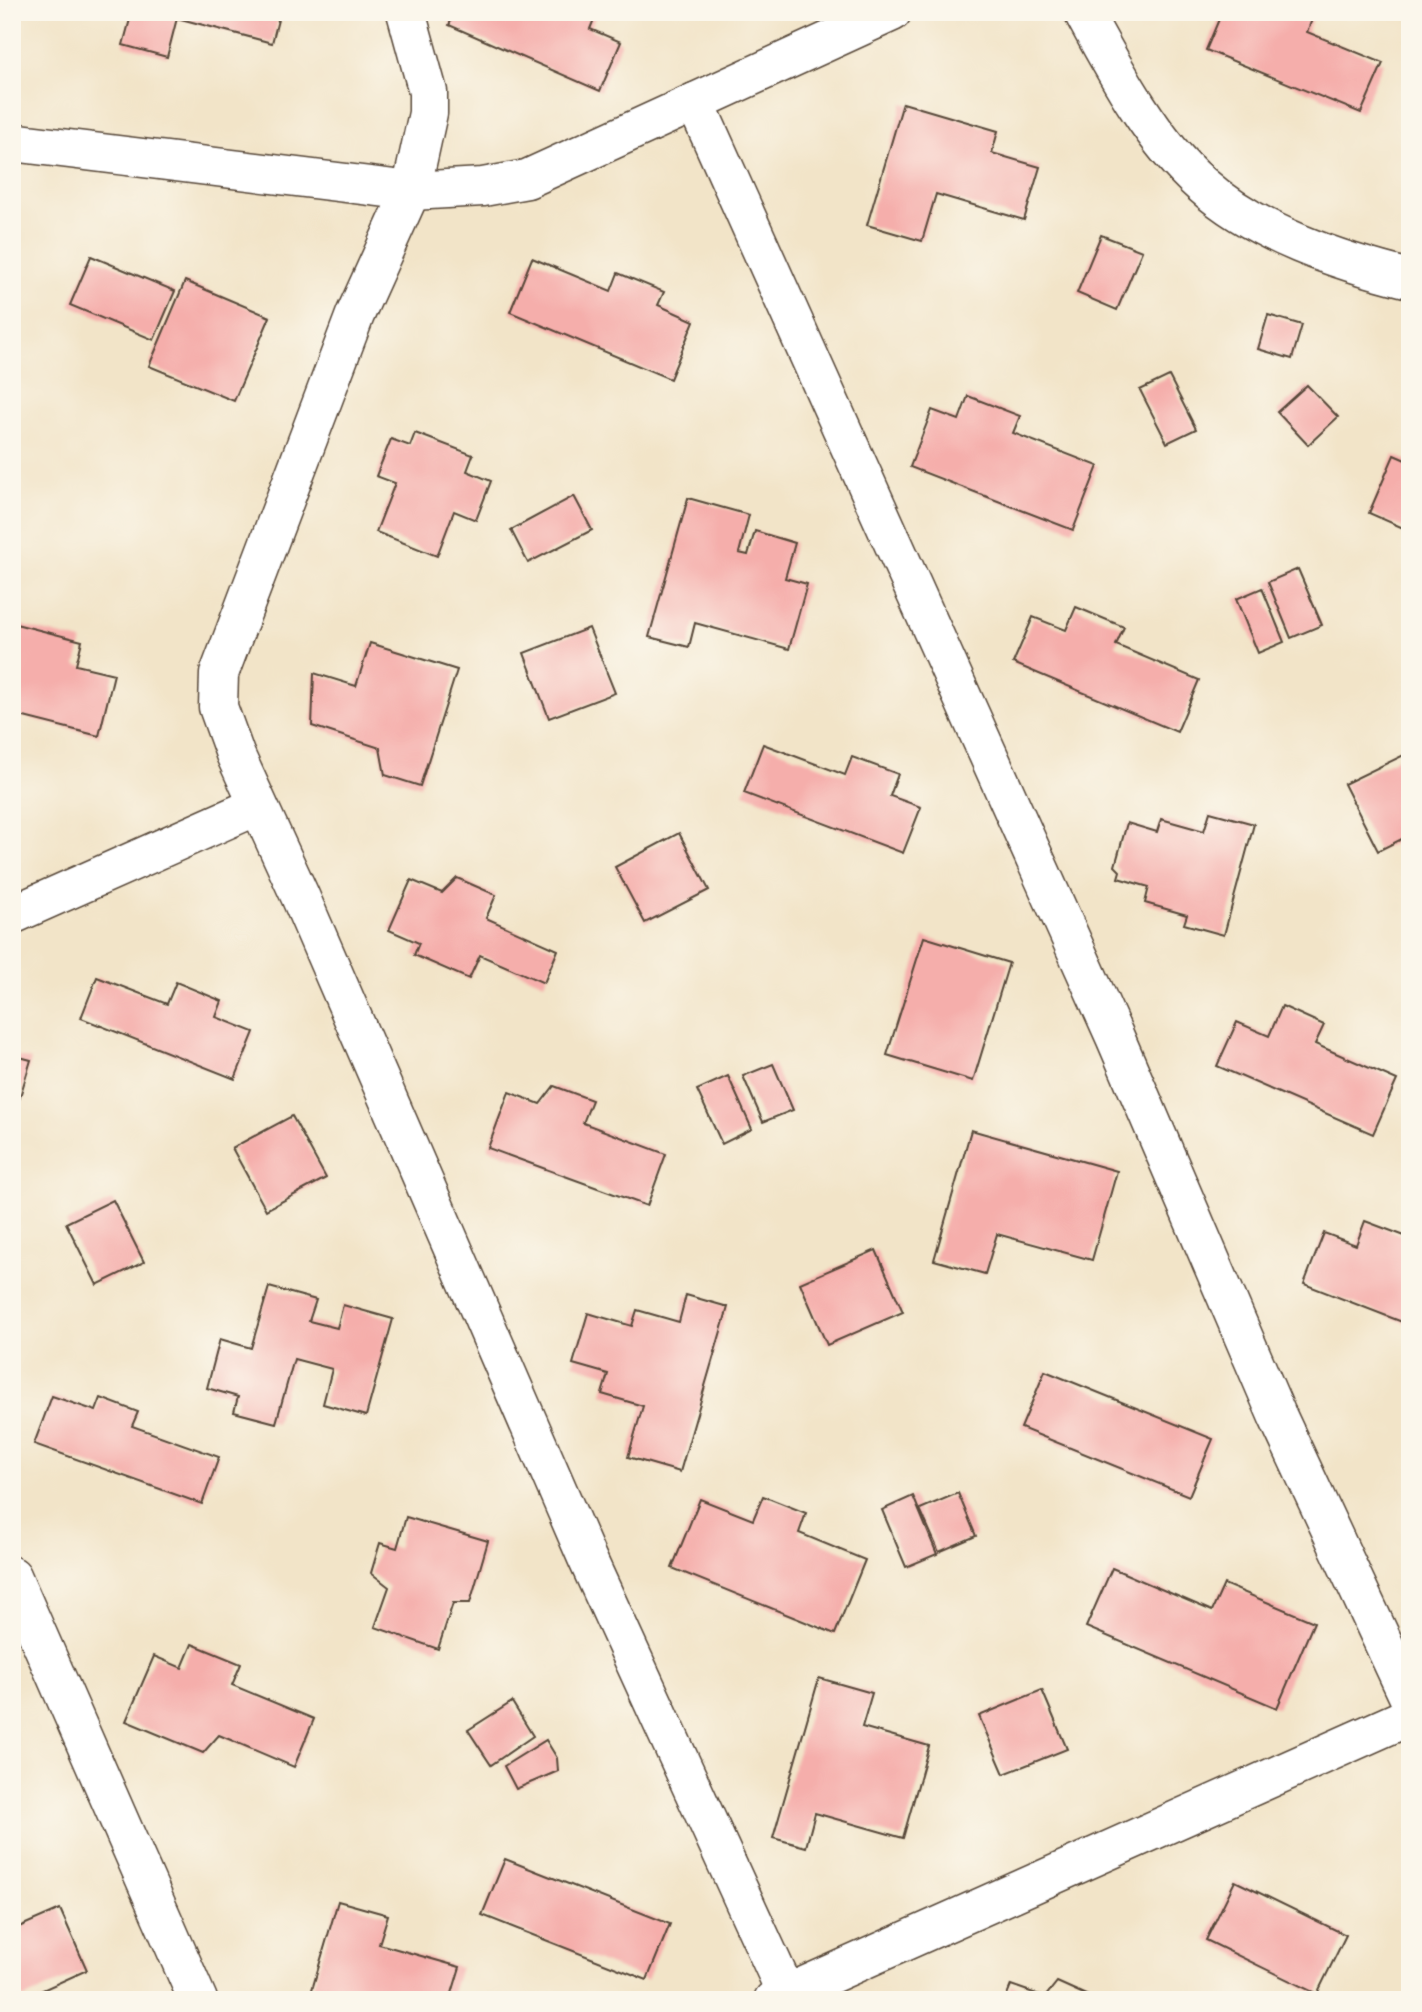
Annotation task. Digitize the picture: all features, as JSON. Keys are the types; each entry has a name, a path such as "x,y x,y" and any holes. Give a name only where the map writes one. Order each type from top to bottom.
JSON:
{"lane":[{"path":"406,12 428,92 428,113 411,191 355,315 219,674 218,707 257,806 300,896 780,1996 1410,1716"},
{"path":"12,142 411,191 504,185 527,179 892,12"},
{"path":"1083,12 1106,55 1164,144 1200,184 1240,214 1302,243 1371,269 1410,279"},
{"path":"695,102 1115,1037 1277,1415 1410,1700"},
{"path":"12,915 257,806"},
{"path":"12,1576 198,2000"}],"building":[{"path":"132,12 280,12 272,43 177,18 167,57 123,45"},
{"path":"455,12 597,12 590,29 621,42 600,91 449,25"},
{"path":"1222,12 1315,12 1307,32 1383,63 1361,113 1206,50"},
{"path":"903,103 998,131 992,153 1040,167 1024,220 936,194 922,241 867,225"},
{"path":"1101,235 1142,251 1117,310 1077,293"},
{"path":"91,256 175,291 154,340 70,305"},
{"path":"532,258 611,291 618,273 664,292 658,305 694,321 670,379 510,312"},
{"path":"185,281 270,317 234,401 149,366"},
{"path":"1268,315 1302,325 1292,359 1258,349"},
{"path":"1169,376 1196,429 1167,443 1140,390"},
{"path":"1307,385 1338,417 1308,445 1277,412"},
{"path":"968,396 1020,416 1013,433 1098,466 1073,530 910,467 932,410 959,420"},
{"path":"415,433 473,455 467,471 491,481 476,520 454,511 437,556 376,532 395,483 376,476 391,439 410,446"},
{"path":"1394,455 1410,462 1410,531 1369,513"},
{"path":"574,496 592,530 528,563 511,530"},
{"path":"688,498 749,515 739,553 748,555 755,531 795,543 785,578 807,584 789,649 695,623 689,647 649,637"},
{"path":"1298,569 1322,625 1291,638 1268,582"},
{"path":"1262,588 1284,642 1258,653 1236,599"},
{"path":"1076,607 1124,627 1116,645 1199,680 1177,732 1013,663 1033,617 1066,630"},
{"path":"12,623 82,641 76,665 114,674 99,736 12,714"},
{"path":"589,628 615,693 549,718 524,653"},
{"path":"370,643 457,670 420,786 385,775 380,748 312,726 314,673 356,686"},
{"path":"763,744 845,775 852,757 898,774 890,796 921,807 903,853 744,793"},
{"path":"1410,752 1410,835 1378,851 1344,784"},
{"path":"1210,812 1254,824 1224,935 1184,924 1187,915 1145,903 1149,887 1118,878 1120,871 1115,866 1127,823 1157,832 1161,819 1204,831"},
{"path":"679,833 709,890 645,923 615,867"},
{"path":"457,878 496,895 486,918 558,950 544,983 480,955 469,979 414,955 419,943 389,930 411,880 442,893"},
{"path":"924,937 1009,963 973,1081 887,1055"},
{"path":"97,977 167,1004 176,982 222,1001 216,1017 254,1032 235,1079 81,1018"},
{"path":"1282,1006 1324,1025 1315,1044 1397,1080 1373,1134 1217,1066 1237,1022 1269,1036"},
{"path":"12,1055 31,1060 13,1120 12,1120"},
{"path":"773,1064 793,1110 763,1122 743,1076"},
{"path":"728,1076 752,1129 722,1144 697,1090"},
{"path":"554,1086 592,1100 583,1123 666,1154 647,1206 488,1148 509,1092 540,1104"},
{"path":"292,1116 326,1178 266,1210 232,1148"},
{"path":"971,1130 1117,1171 1092,1260 997,1234 985,1274 934,1260"},
{"path":"113,1200 144,1262 97,1285 66,1223"},
{"path":"1365,1221 1410,1238 1410,1325 1304,1284 1324,1233 1356,1245"},
{"path":"876,1250 903,1312 827,1345 800,1283"},
{"path":"269,1287 316,1300 309,1321 337,1328 343,1305 393,1319 366,1416 323,1404 332,1369 294,1359 276,1423 234,1412 238,1397 207,1388 220,1339 251,1348"},
{"path":"686,1295 728,1307 680,1472 628,1457 643,1406 602,1394 608,1374 573,1364 588,1313 632,1326 637,1310 679,1322"},
{"path":"1045,1371 1213,1439 1189,1496 1021,1428"},
{"path":"52,1396 96,1411 101,1398 138,1412 132,1426 219,1457 202,1504 34,1444"},
{"path":"958,1493 976,1536 939,1552 920,1509"},
{"path":"763,1496 806,1513 799,1533 865,1560 835,1634 672,1568 700,1499 753,1520"},
{"path":"913,1496 937,1554 906,1567 882,1510"},
{"path":"406,1517 488,1541 470,1603 453,1603 438,1649 375,1627 389,1587 371,1573 380,1543 397,1548"},
{"path":"1112,1568 1212,1611 1224,1584 1314,1622 1277,1708 1086,1627"},
{"path":"192,1644 241,1664 232,1685 314,1719 294,1767 219,1735 203,1753 126,1721 154,1656 182,1668"},
{"path":"819,1678 872,1693 862,1727 929,1746 903,1838 815,1813 806,1847 773,1838"},
{"path":"1042,1690 1067,1749 1004,1774 979,1716"},
{"path":"512,1702 533,1736 491,1765 468,1730"},
{"path":"546,1740 557,1758 558,1771 516,1789 504,1766"},
{"path":"505,1859 670,1924 647,1980 482,1915"},
{"path":"1235,1881 1346,1935 1317,1994 1206,1940"},
{"path":"338,1901 388,1915 379,1944 460,1967 450,2000 309,2000"},
{"path":"60,1909 87,1970 23,1999 12,1975 12,1930"},
{"path":"1057,1982 1097,2000 1005,2000 1011,1985 1045,1997"}]}
